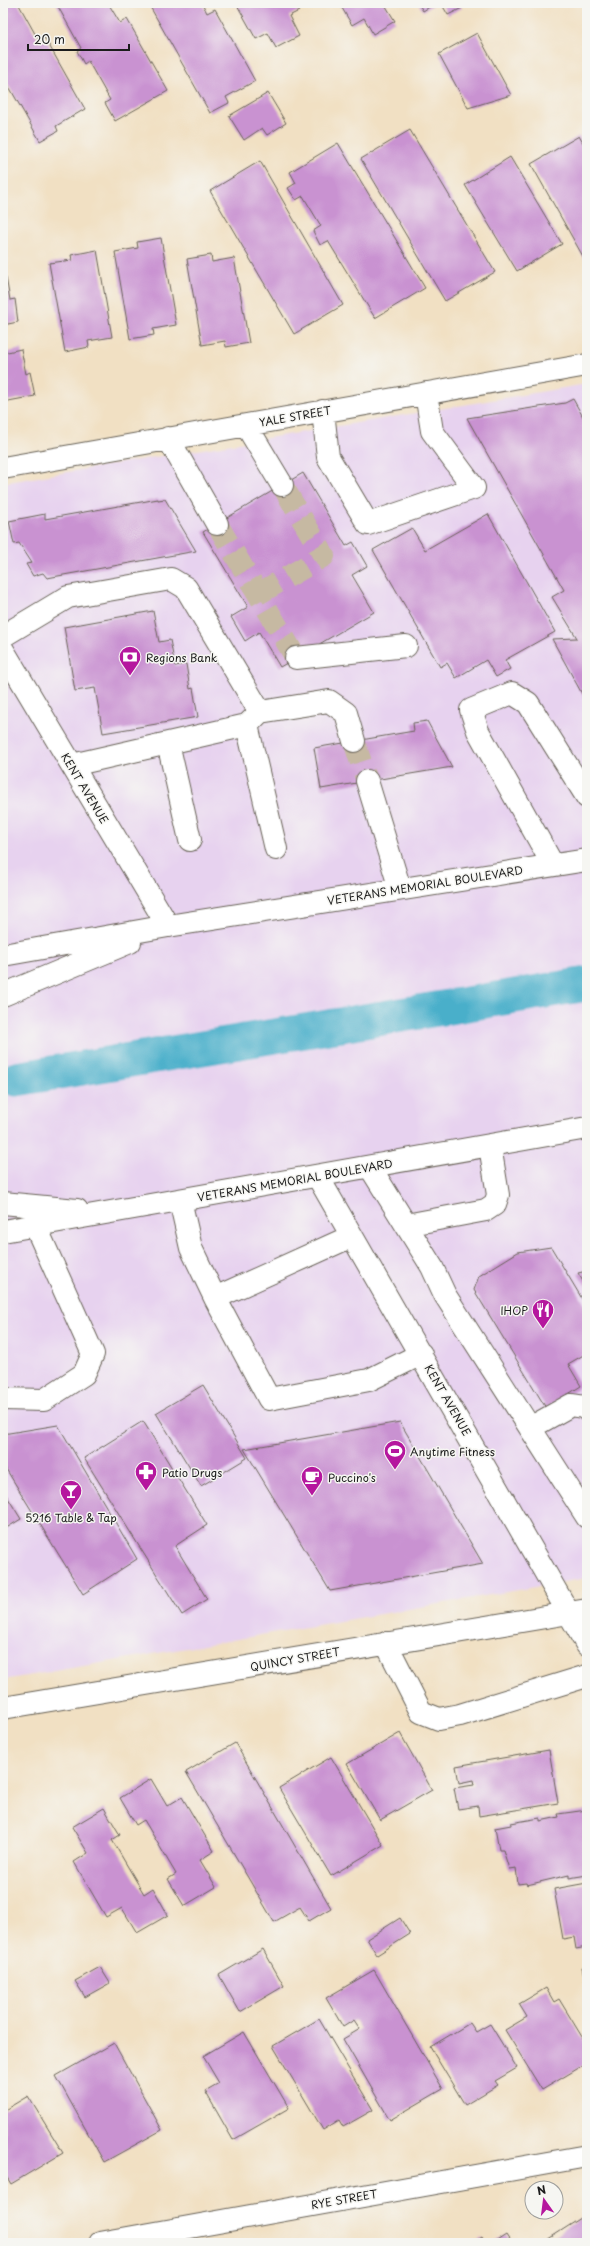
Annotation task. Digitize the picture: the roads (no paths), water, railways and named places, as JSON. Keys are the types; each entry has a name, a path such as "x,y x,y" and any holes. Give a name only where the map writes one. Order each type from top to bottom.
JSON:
{"street":[{"name":"YALE STREET","path":"3,468 587,364"},
{"path":"323,411 328,457 368,524 474,488 432,431 426,393"},
{"path":"246,425 282,485"},
{"path":"168,438 217,524"},
{"path":"3,636 68,598 171,579 186,588 254,719 276,849"},
{"path":"296,658 406,646"},
{"name":"KENT AVENUE","path":"3,650 168,926"},
{"path":"553,865 478,730 472,710 512,693 528,703 587,797"},
{"path":"72,765 168,743 254,719 330,701 346,713 354,740"},
{"path":"168,743 190,840"},
{"path":"367,781 400,889"},
{"name":"VETERANS MEMORIAL BOULEVARD","path":"3,955 168,926 587,860"},
{"path":"3,995 168,926"},
{"name":"VETERANS MEMORIAL BOULEVARD","path":"3,1231 587,1128"},
{"path":"406,1225 486,1210 495,1204 498,1195 490,1146"},
{"path":"370,1167 432,1267 444,1295 587,1517"},
{"name":"KENT AVENUE","path":"318,1176 421,1354 578,1612 587,1645"},
{"path":"180,1200 191,1248 215,1298 269,1399 369,1380 421,1354"},
{"path":"3,1203 104,1213"},
{"path":"3,1400 44,1400 84,1374 93,1354 35,1225"},
{"path":"215,1298 352,1236"},
{"path":"530,1428 571,1405 586,1409"},
{"name":"QUINCY STREET","path":"3,1708 578,1612"},
{"path":"386,1644 422,1712 439,1719 460,1715 587,1676"},
{"name":"RYE STREET","path":"100,2243 587,2156"}],"waterway":[{"path":"16,1079 587,984"}],"tunnel":[{"path":"258,594 324,556 282,485"},
{"path":"217,524 296,658"},
{"path":"354,741 367,781"}],"place":[{"name":"Regions Bank","path":"130,676"},
{"name":"IHOP","path":"543,1330"},
{"name":"Anytime Fitness","path":"395,1470"},
{"name":"Patio Drugs","path":"146,1492"},
{"name":"Puccino's","path":"312,1496"},
{"name":"5216 Table & Tap","path":"71,1510"}]}
